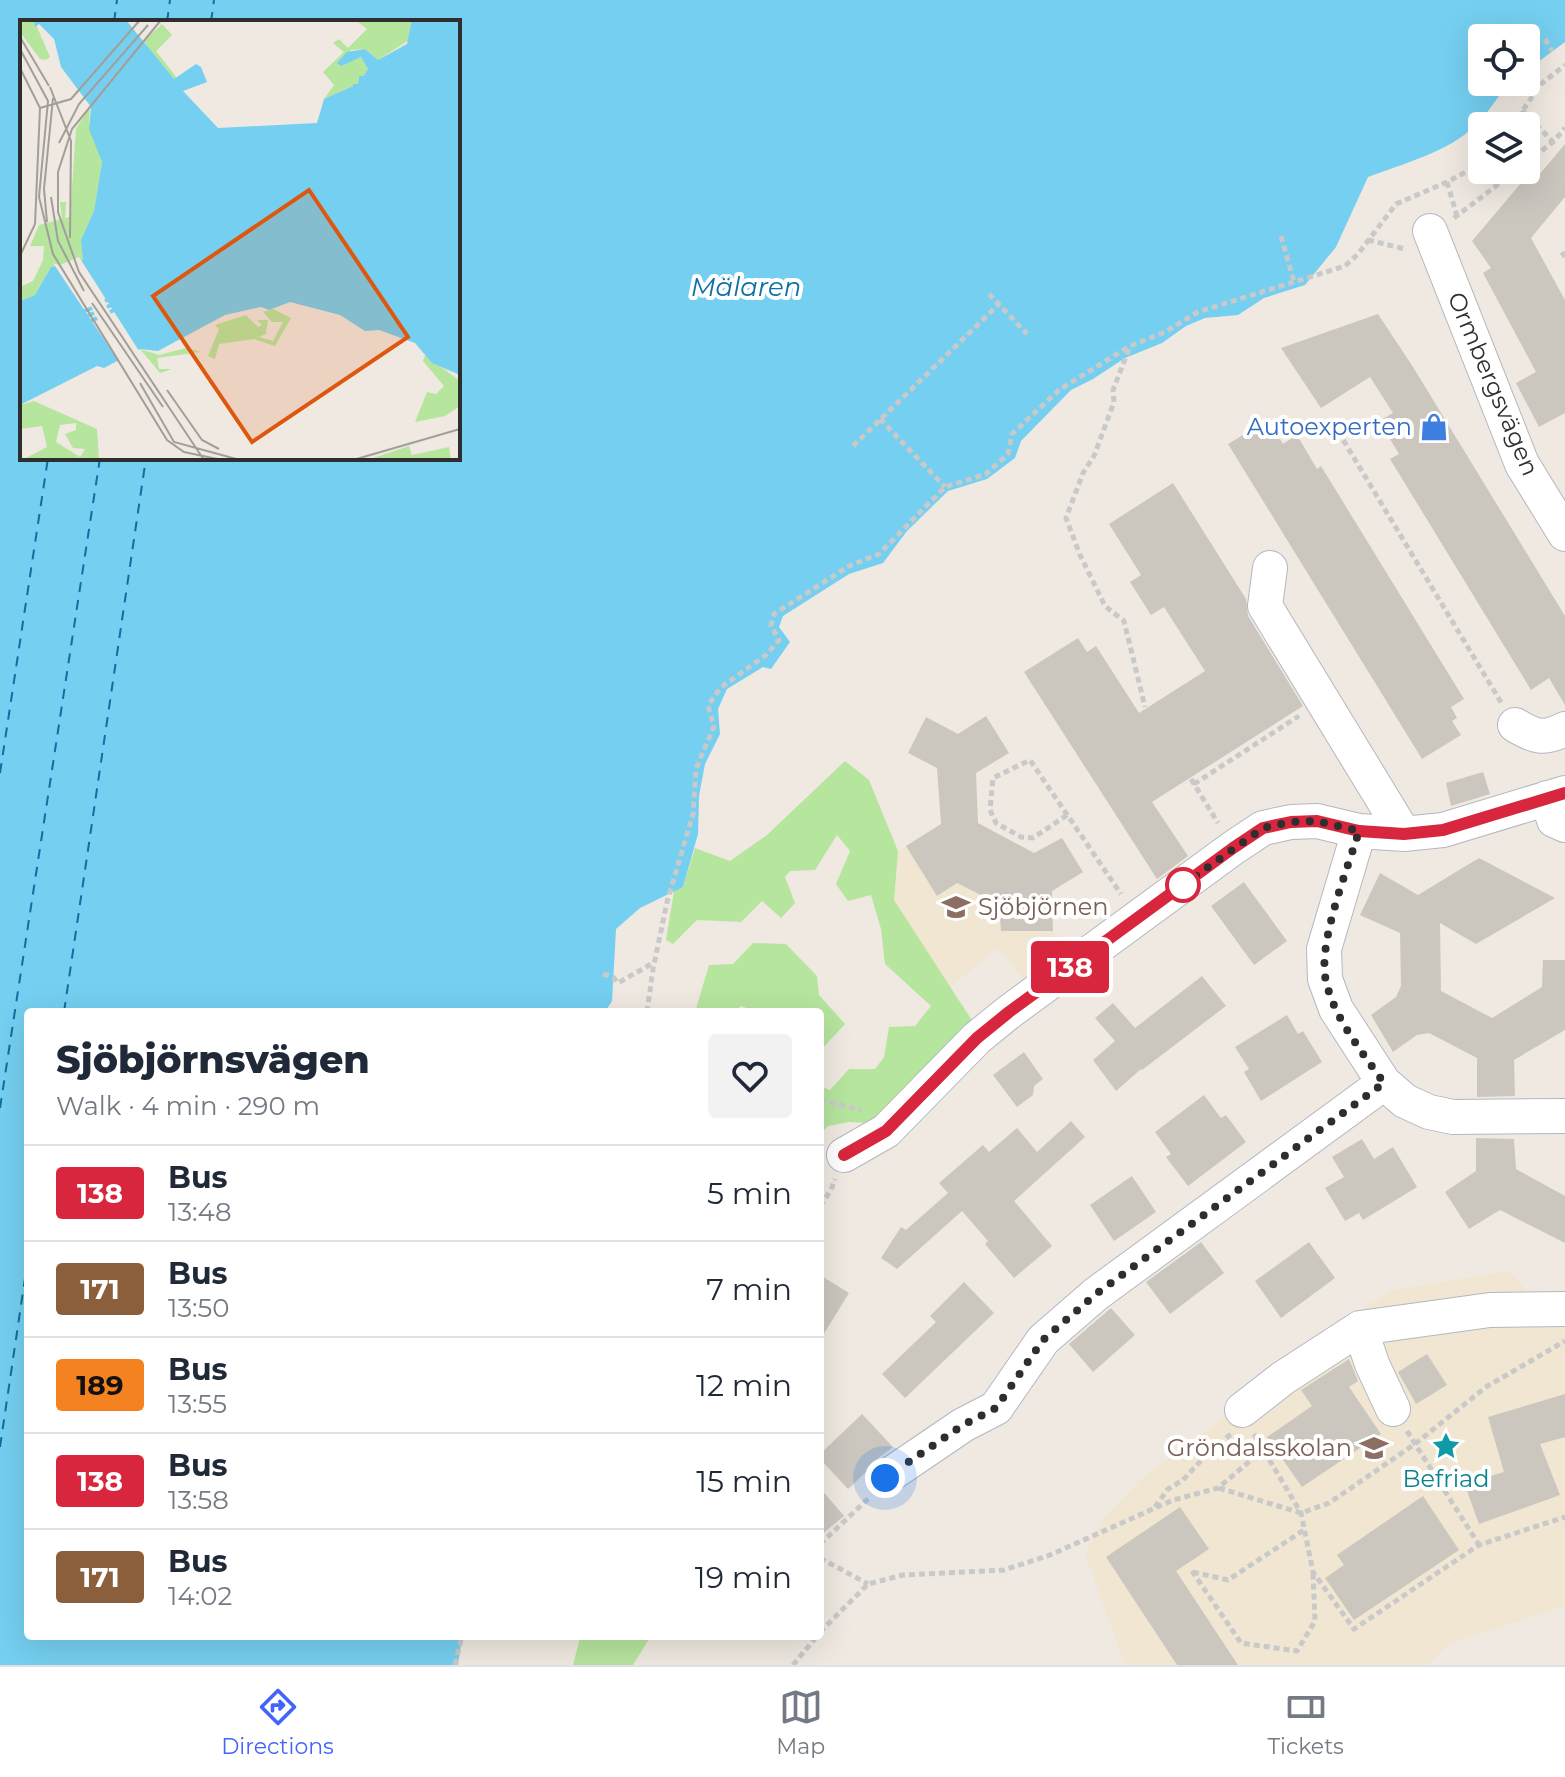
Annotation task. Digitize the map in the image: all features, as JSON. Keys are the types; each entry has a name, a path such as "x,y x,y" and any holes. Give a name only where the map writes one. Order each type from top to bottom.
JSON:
{"street":[{"name":"Ormbergsvägen","path":"1443,224 1522,464 1565,534"},
{"path":"1270,568 1265,606 1404,834"},
{"path":"1515,725 1534,736 1554,734 1565,729"},
{"path":"844,1155 886,1131 977,1038 1009,1012 1263,828 1317,821 1359,831 1404,834 1443,830 1559,806"},
{"path":"1359,831 1324,949 1325,979 1336,1009 1384,1083 1405,1101 1429,1112 1453,1117 1565,1116"},
{"path":"885,1478 963,1425 996,1408 1043,1340 1096,1294 1384,1083"},
{"path":"1240,1419 1283,1378 1360,1328 1490,1310 1565,1309"},
{"path":"1360,1328 1372,1364 1393,1409"}],"path":[{"path":"1545,39 1552,51"},
{"path":"1553,142 1522,110 1541,84 1565,65"},
{"path":"1540,152 1565,128"},
{"path":"648,1008 667,902 693,814 696,769 714,726 708,706 720,688 766,655 779,640 771,626 774,614 849,566 879,554 945,487 986,474 1008,454 1012,434 1059,390 1130,346 1165,332 1198,312 1345,266 1358,254 1396,204 1468,171"},
{"path":"1443,224 1447,182"},
{"path":"1368,240 1404,250 1498,184"},
{"path":"1281,236 1294,282"},
{"path":"989,294 1027,334"},
{"path":"853,446 999,304"},
{"path":"1130,346 1113,390 1114,402 1109,416 1066,518 1105,606 1124,621 1145,707"},
{"path":"880,419 945,487"},
{"path":"1333,423 1515,725"},
{"path":"1233,848 1193,782 1323,701"},
{"path":"1067,815 1033,838 1021,837 996,823 990,810 993,778 1030,760 1138,918"},
{"path":"603,974 613,977 618,983 654,963"},
{"path":"824,1101 869,1112"},
{"path":"1218,1488 1301,1513 1329,1503 1415,1444 1486,1387 1565,1341"},
{"path":"1154,1508 1168,1489 1183,1480 1240,1419"},
{"path":"1415,1444 1479,1545"},
{"path":"824,1628 868,1584 903,1575 1004,1570 1050,1555 1173,1500 1218,1488 1261,1447 1301,1513 1313,1572 1315,1621 1297,1651 1241,1643 1192,1571 1228,1580 1304,1530"},
{"path":"824,1540 877,1492 885,1478"},
{"path":"1313,1572 1354,1629 1479,1545 1565,1517"},
{"path":"824,1560 868,1584"},
{"path":"455,1665 461,1640"},
{"path":"793,1665 813,1640"}],"shaded area":[{"name":"Sjöbjörnen","path":"931,830 1052,916 1053,931 1069,950 1026,982 998,948 950,987 894,900 898,851"},
{"name":"Gröndalsskolan","path":"1510,1271 1531,1297 1565,1298 1565,1606 1451,1643 1427,1665 1125,1665 1085,1554 1103,1519 1142,1478 1225,1417 1227,1405 1328,1330 1393,1290"}],"green space":[{"path":"845,761 869,780 898,851 894,900 973,1022 890,1110 869,1123 849,1122 828,1126 824,1130 824,1088 830,1090 849,1069 875,1069 884,1057 889,1027 915,1026 931,1006 885,964 881,929 871,895 848,901 836,884 850,851 837,835 815,870 790,871 785,877 795,903 781,918 762,901 741,922 697,920 673,944 666,940 674,891 683,887 695,848 730,861 767,835"},
{"path":"753,943 786,944 817,976 819,995 845,1024 824,1047 824,1008 696,1008 709,965 733,964"},
{"path":"579,1640 649,1640 633,1665 573,1665"}],"water":[{"name":"Mälaren","path":"0,0 1565,0 1565,42 1540,61 1540,24 1468,24 1468,96 1499,96 1487,112 1468,112 1468,132 1465,135 1425,156 1368,177 1336,247 1305,285 1264,298 1238,315 1205,318 1186,326 1162,343 1125,358 1071,390 1021,441 1015,458 987,479 948,491 907,531 883,563 849,574 783,616 779,627 790,642 771,669 763,667 727,689 718,709 720,734 705,764 699,796 698,834 683,887 640,908 616,929 612,1001 608,1008 24,1008 24,1640 461,1640 458,1665 0,1665"}],"building":[{"path":"1565,144 1565,197 1531,238 1565,300 1565,413 1539,427 1516,383 1536,372 1483,273 1491,268 1472,241 1520,184 1540,184 1540,174"},
{"path":"1378,314 1565,616 1565,705 1549,678 1531,690 1390,459 1399,454 1379,421 1393,413 1370,377 1321,408 1281,348"},
{"path":"1268,420 1283,444 1297,435 1317,469 1321,466 1464,699 1451,707 1457,718 1452,721 1461,735 1422,759 1228,444"},
{"path":"1173,483 1246,599 1248,616 1303,706 1152,802 1188,856 1157,879 1024,672 1078,638 1087,652 1096,646 1139,713 1205,671 1164,607 1151,615 1130,582 1141,575 1109,524"},
{"path":"986,716 1009,753 976,773 978,823 1034,853 1062,838 1083,872 1052,891 1053,931 1001,931 999,904 957,883 937,896 906,846 941,824 937,768 908,753 926,717 958,734"},
{"path":"1483,772 1490,794 1451,806 1446,783"},
{"path":"1479,858 1555,898 1476,944 1440,923 1441,991 1492,1018 1542,987 1543,960 1565,960 1565,1030 1514,1060 1515,1096 1477,1097 1477,1058 1429,1033 1417,1035 1393,1052 1371,1015 1396,997 1401,986 1400,933 1360,915 1380,873 1418,895"},
{"path":"1244,882 1287,941 1254,965 1211,906"},
{"path":"1202,976 1226,1006 1116,1091 1093,1060 1115,1041 1095,1018 1113,1003 1135,1028"},
{"path":"1287,1015 1298,1034 1303,1031 1322,1062 1261,1101 1244,1072 1249,1069 1235,1047"},
{"path":"1024,1052 1043,1079 1034,1086 1033,1095 1017,1107 993,1075"},
{"path":"1204,1095 1221,1118 1226,1115 1246,1142 1188,1186 1166,1157 1171,1154 1155,1132"},
{"path":"1071,1121 1085,1137 1014,1201 1052,1246 1014,1278 962,1211 897,1269 881,1258 901,1227 906,1230 948,1193 939,1183 983,1145 989,1152 1017,1128 1037,1152"},
{"path":"1476,1138 1514,1139 1516,1169 1565,1196 1565,1243 1500,1210 1469,1229 1445,1192 1476,1171"},
{"path":"1362,1139 1374,1159 1393,1147 1417,1187 1363,1220 1359,1213 1345,1221 1325,1188 1344,1177 1332,1157"},
{"path":"1132,1176 1156,1212 1114,1241 1090,1205"},
{"path":"1201,1242 1224,1273 1170,1314 1146,1282"},
{"path":"1309,1242 1335,1278 1281,1318 1255,1281"},
{"path":"824,1277 849,1293 824,1334"},
{"path":"964,1282 994,1313 905,1398 882,1374 936,1322 930,1316"},
{"path":"1111,1308 1135,1335 1093,1372 1069,1344"},
{"path":"1427,1354 1447,1385 1416,1404 1398,1372"},
{"path":"1349,1359 1358,1381 1349,1387 1381,1434 1302,1487 1267,1437 1312,1406 1301,1390"},
{"path":"1565,1394 1565,1437 1540,1444 1560,1495 1479,1524 1467,1491 1491,1483 1488,1477 1504,1472 1488,1417"},
{"path":"862,1414 893,1447 873,1462 848,1489 824,1463 824,1450"},
{"path":"824,1493 844,1516 824,1533"},
{"path":"1423,1496 1459,1550 1354,1620 1325,1578 1344,1565 1337,1555"},
{"path":"1180,1507 1209,1549 1176,1571 1238,1665 1177,1665 1106,1557"}],"ferry route":[{"path":"114,20 117,0"},
{"path":"167,20 170,0"},
{"path":"211,20 214,0"},
{"path":"0,773 48,460"},
{"path":"0,1108 100,460"},
{"path":"65,1008 146,460"},
{"path":"0,1447 24,1285"}],"bus line":[{"name":"138","path":"844,1155 886,1131 977,1038 1009,1012 1263,828 1317,821 1359,831 1404,834 1443,830 1565,793"}],"place":[{"name":"Autoexperten","path":"1434,427"},
{"name":"Sjöbjörnen","path":"956,907"},
{"name":"Befriad","path":"1446,1446"},
{"name":"Gröndalsskolan","path":"1374,1448"}],"route":[{"path":"885,1478 963,1425 996,1408 1043,1340 1096,1294 1384,1083 1336,1009 1325,979 1324,949 1359,831 1317,821 1263,828 1183,885"}]}
